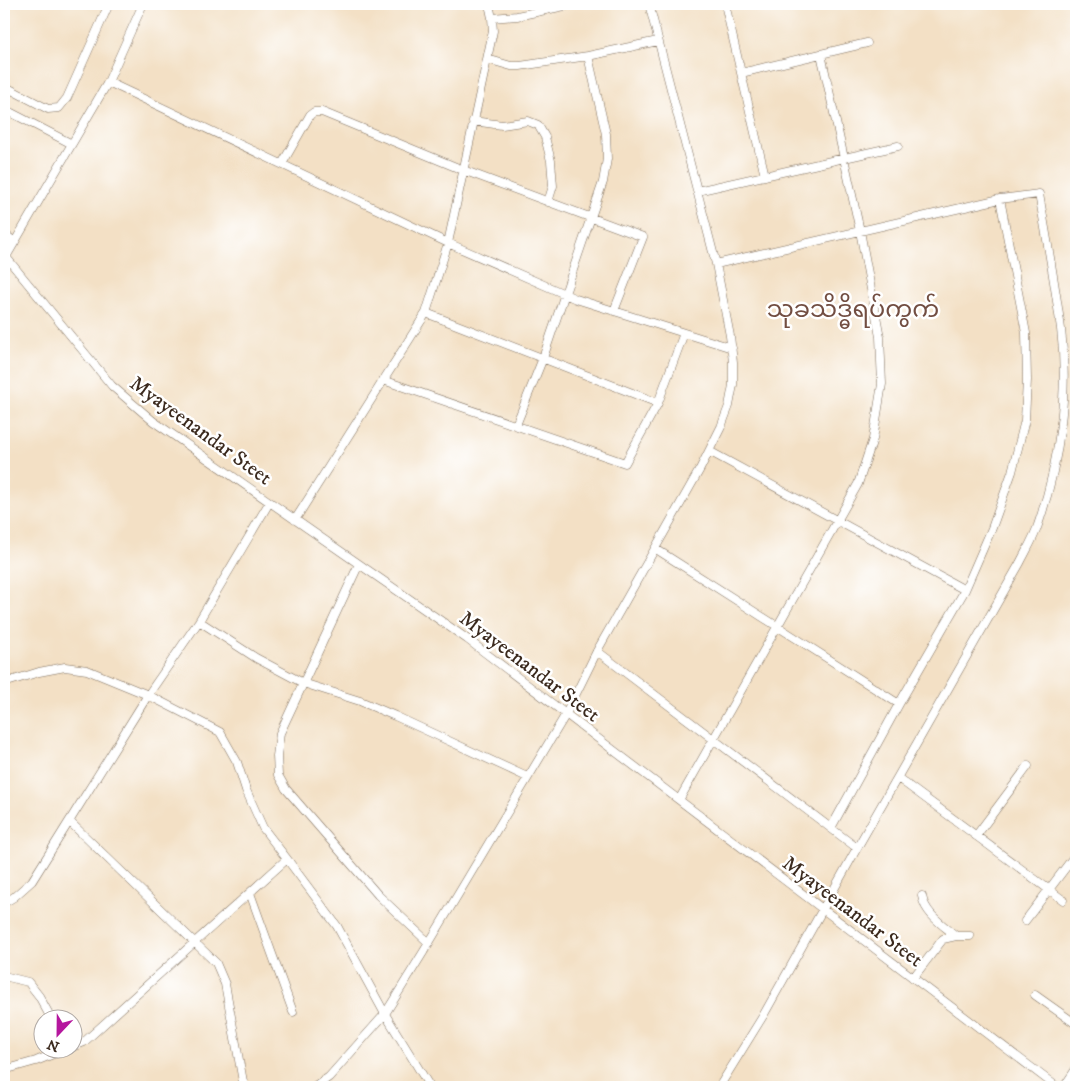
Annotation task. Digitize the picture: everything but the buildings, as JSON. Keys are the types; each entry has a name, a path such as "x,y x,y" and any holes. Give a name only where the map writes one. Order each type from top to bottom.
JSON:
{"street":[{"path":"4,86 48,109 59,108 67,98 108,4"},
{"path":"5,259 108,82 143,4"},
{"path":"295,520 426,313 448,243 487,59 492,31 489,4"},
{"path":"492,18 516,16 574,4"},
{"path":"315,1087 329,1077 385,1014 429,943 566,714 598,651 709,451 729,406 734,385 732,348 716,264 649,4"},
{"path":"724,4 765,176"},
{"path":"487,59 511,66 520,66 588,56 658,41"},
{"path":"741,73 867,43"},
{"path":"679,800 858,484 873,438 882,384 880,336 860,231 821,54"},
{"path":"516,425 543,358 603,182 607,159 606,134 588,56"},
{"path":"108,82 448,243 564,294 732,348"},
{"path":"4,109 72,144"},
{"path":"282,164 310,114 314,112 330,115 463,170 643,237 614,311"},
{"path":"474,121 502,125 528,121 538,126 546,137 551,161 553,186 548,202"},
{"path":"697,191 898,146"},
{"path":"716,264 1000,199 1039,194 1061,331 1064,383 1052,479 1038,527 1020,563 763,1016 719,1087"},
{"path":"831,828 899,704 965,590 999,509 1012,472 1025,420 1028,380 1026,333 1000,199"},
{"path":"4,234 15,242"},
{"name":"Myayeenandar Steet","path":"5,259 112,386 153,421 467,639 1057,1087"},
{"path":"426,313 658,403"},
{"path":"383,380 625,462 658,403 684,333"},
{"path":"709,451 965,590"},
{"path":"4,903 32,881 148,695 199,621 269,503"},
{"path":"656,549 899,704"},
{"path":"359,564 280,733 277,756 278,775 286,789 378,895 429,943"},
{"path":"199,621 256,658 303,682 360,701 527,777"},
{"path":"598,651 857,848"},
{"path":"4,683 38,672 65,667 87,670 148,695 220,732 237,762 246,790 263,828 337,926 385,1014 430,1087"},
{"path":"976,836 1028,766"},
{"path":"898,778 1063,900"},
{"path":"70,822 216,963 224,984 244,1087"},
{"path":"1025,921 1076,854"},
{"path":"82,1043 196,943 287,859"},
{"path":"250,893 294,1012"},
{"path":"922,896 923,904 928,911 956,936"},
{"path":"913,978 943,939 956,936 970,936"},
{"path":"4,976 28,982 46,1008"},
{"path":"1035,995 1076,1024"},
{"path":"4,1070 43,1058"},
{"path":"1064,1087 1076,1070"}],"district":[{"name":"သုခသိဒ္ဓိရပ်ကွက်","path":"853,309"}]}
